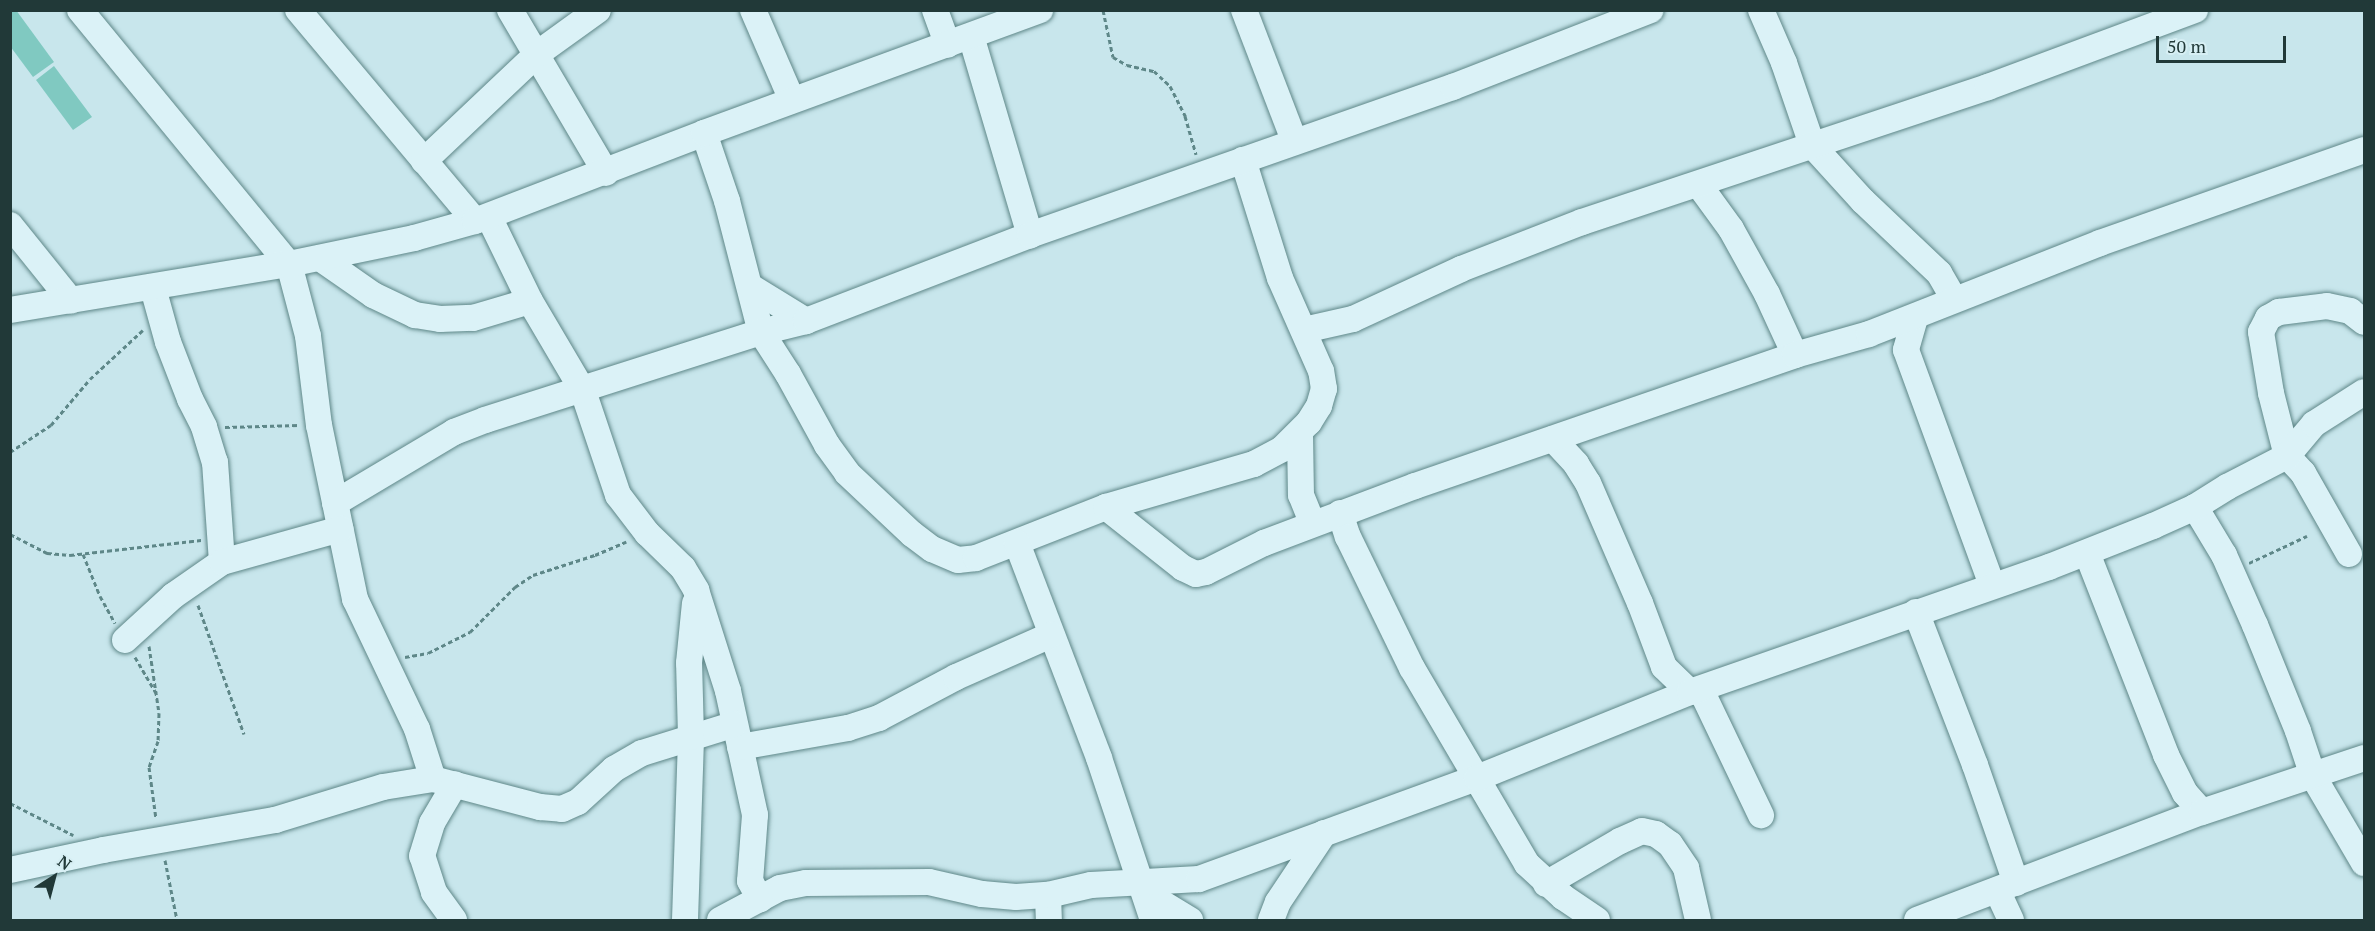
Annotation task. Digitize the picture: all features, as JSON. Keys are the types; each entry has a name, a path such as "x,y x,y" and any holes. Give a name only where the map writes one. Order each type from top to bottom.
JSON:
{"street":[{"path":"298,10 424,161 482,219 583,391 618,495 647,533 682,567 696,590 728,691 755,815 750,881 760,899"},
{"path":"510,10 606,173"},
{"path":"424,161 537,54 598,10"},
{"path":"753,10 792,100"},
{"path":"935,10 960,41 1030,235"},
{"path":"10,310 153,288 320,258 414,238 482,219 792,100 960,41 1040,10"},
{"path":"1244,10 1294,141"},
{"path":"335,503 454,432 485,420 583,391 761,332 806,321 1030,235 1453,87 1601,19 1651,10"},
{"path":"1761,10 1784,63 1812,145 1863,201 1939,273 1954,299"},
{"path":"1304,330 1353,319 1472,265 1582,222 1699,185 1988,87 2195,10"},
{"path":"89,15 288,264 308,336 319,425 355,599 383,661 444,781 422,856 434,892 454,921"},
{"path":"704,133 727,201 751,286 761,332 788,374 827,445 847,473 912,534 933,549 958,560 976,558 1106,507 1254,464 1282,449 1300,434 1319,406 1324,389 1321,371 1280,278 1243,160"},
{"path":"1106,507 1183,568 1196,574 1206,572 1340,513 1795,356 1915,318 1954,299 2100,243 2364,150"},
{"path":"1699,185 1731,229 1767,294 1795,356"},
{"path":"10,225 71,301"},
{"path":"320,258 373,295 415,315 440,319 473,318 530,301"},
{"path":"751,286 806,321"},
{"path":"153,288 186,391 204,427 215,462 221,550"},
{"path":"2349,554 2303,473 2287,456 2261,332 2268,318 2279,312 2327,306 2350,311 2364,322"},
{"path":"1915,318 1906,350 1992,585"},
{"path":"1869,334 1906,350"},
{"path":"720,921 789,886 848,881 929,882 982,894 1048,895 1091,885 1143,888 1198,879 1478,778 1609,727 1656,705 2193,514 2227,487 2287,456 2314,424 2364,392"},
{"path":"1300,434 1301,495 1313,524"},
{"path":"1553,439 1576,464 1588,483 1640,603 1664,667 1695,691 1761,815"},
{"path":"1340,513 1348,537 1412,668 1527,864 1546,884 1597,921"},
{"path":"2193,514 2230,569 2283,691 2313,776 2364,863"},
{"path":"125,640 145,620 190,584 221,550 340,529"},
{"path":"1017,543 1099,758 1153,921"},
{"path":"2086,553 2166,755 2185,793 2202,812"},
{"path":"685,921 691,737 689,663 696,590"},
{"path":"1916,612 1975,765 2007,887 2011,921"},
{"path":"10,870 103,850 275,820 383,788 444,781 540,807 562,809 578,802 614,769 642,753 691,737 848,728 879,718 957,676 1051,635"},
{"path":"1656,705 1664,667"},
{"path":"1917,921 2202,812 2364,758"},
{"path":"1546,884 1620,841 1642,831 1656,834 1670,844 1686,868 1698,921"},
{"path":"1271,921 1278,902 1324,833"},
{"path":"1143,888 1190,921"},
{"path":"1048,895 1049,921"}],"path":[{"path":"1103,10 1113,57 1127,65 1154,71 1170,86 1179,101 1202,174"},
{"path":"10,452 51,425 90,379 160,315"},
{"path":"204,427 319,425"},
{"path":"383,661 428,652 450,643 470,632 515,587 533,575 595,555 647,533"},
{"path":"10,534 47,553 70,555 221,550"},
{"path":"2230,569 2262,558 2307,536"},
{"path":"190,584 244,734"},
{"path":"145,620 158,696 159,728 149,767 152,800 177,921"},
{"path":"10,803 103,850"}],"building":[{"path":"10,10 16,10 54,62 33,77 10,46"},
{"path":"54,66 92,117 73,130 36,80"}]}
